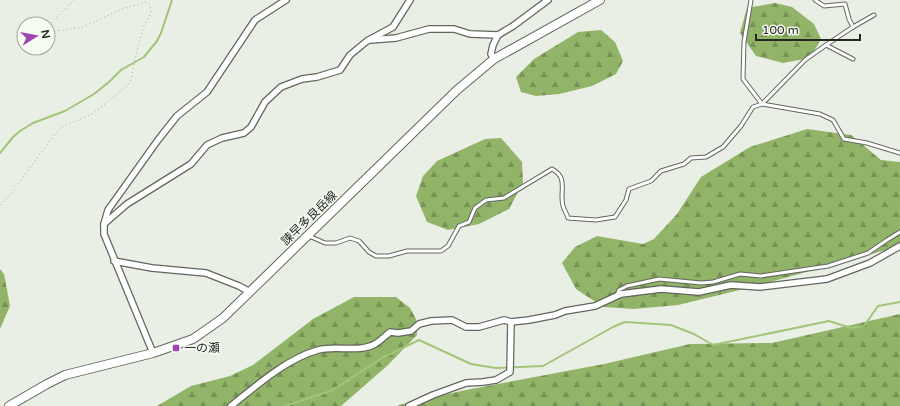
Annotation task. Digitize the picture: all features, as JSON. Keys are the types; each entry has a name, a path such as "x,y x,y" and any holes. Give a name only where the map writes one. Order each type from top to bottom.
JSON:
{"main road":[{"name":"諫早多良岳線","path":"9,406 66,375 153,353 193,339 223,318 457,90 494,59 600,0"}],"street":[{"path":"153,353 104,234 104,224 108,210 177,116 207,92 255,20 286,0"},
{"path":"104,224 127,204 191,164 208,145 222,138 244,133 251,127 265,102 281,87 302,79 317,77 340,70 350,55 366,40 393,26 410,0"},
{"path":"494,59 491,54 493,45 498,35 513,26 548,0"},
{"path":"366,40 396,38 429,29 454,29 470,34 498,35"},
{"path":"231,406 269,375 309,353 320,350 362,347 374,344 390,332 398,333 412,330 419,324 452,320 466,327 479,327 504,320 511,322 529,320 555,315 565,311 595,306 621,294 661,289 699,292 731,285 760,287 827,279 870,263 900,246"},
{"path":"114,261 152,268 206,273 240,286 250,292"},
{"path":"409,406 433,395 466,383 496,380 510,372 511,322"}],"lane":[{"path":"751,0 744,42 743,79 762,104 820,114 834,120 844,139 867,143 900,153"},
{"path":"815,0 824,6 845,4 853,27"},
{"path":"308,236 325,243 336,243 350,238 355,239 359,241 369,252 376,256 389,256 407,251 441,251 448,246 459,226 469,222 475,208 486,200 504,198 552,169 557,172 563,183 563,205 568,218 596,220 615,217 626,200 629,189 651,181 661,171 684,164 691,158 706,157 723,147 741,126 753,107 762,104 805,60 853,27 874,15"},
{"path":"826,45 853,59"},
{"path":"616,297 619,290 627,286 659,279 713,282 740,274 761,276 828,266 868,253 900,232"}],"path":[{"path":"56,18 74,0"},
{"path":"0,205 9,196 55,134 66,125 86,118 94,113 130,83 139,42 144,26 151,13 150,5 145,2 122,8 83,27 56,31"},
{"path":"280,406 314,387 356,358"}],"green space":[{"path":"775,3 792,7 814,24 821,39 810,58 783,63 756,56 740,33 747,8"},
{"path":"601,30 615,42 623,61 616,74 592,86 559,94 536,96 521,92 516,77 534,59 578,32"},
{"path":"807,129 851,135 881,160 900,162 900,246 752,287 678,305 634,309 603,307 576,289 562,263 575,247 597,236 643,244 654,239 677,214 701,177 750,147"},
{"path":"501,138 522,162 523,183 509,209 479,224 448,230 427,222 416,196 423,176 437,161 485,139"},
{"path":"0,269 4,274 10,306 0,329"},
{"path":"354,297 396,297 410,308 416,319 417,335 387,366 341,406 157,406 191,386 230,376 253,365 313,319"},
{"path":"900,314 900,406 397,406 466,390 604,364 690,344 772,343"}],"waterway":[{"path":"0,153 20,131 33,123 65,111 94,94 121,70 144,57 157,41 161,33 172,0"},
{"path":"285,406 333,390 382,358 419,340 471,364 496,368 543,366 613,327 625,322 671,325 694,334 713,345 829,321 851,328 864,326 878,306 900,302"}],"place":[{"name":"一の瀬","path":"176,348"}]}
